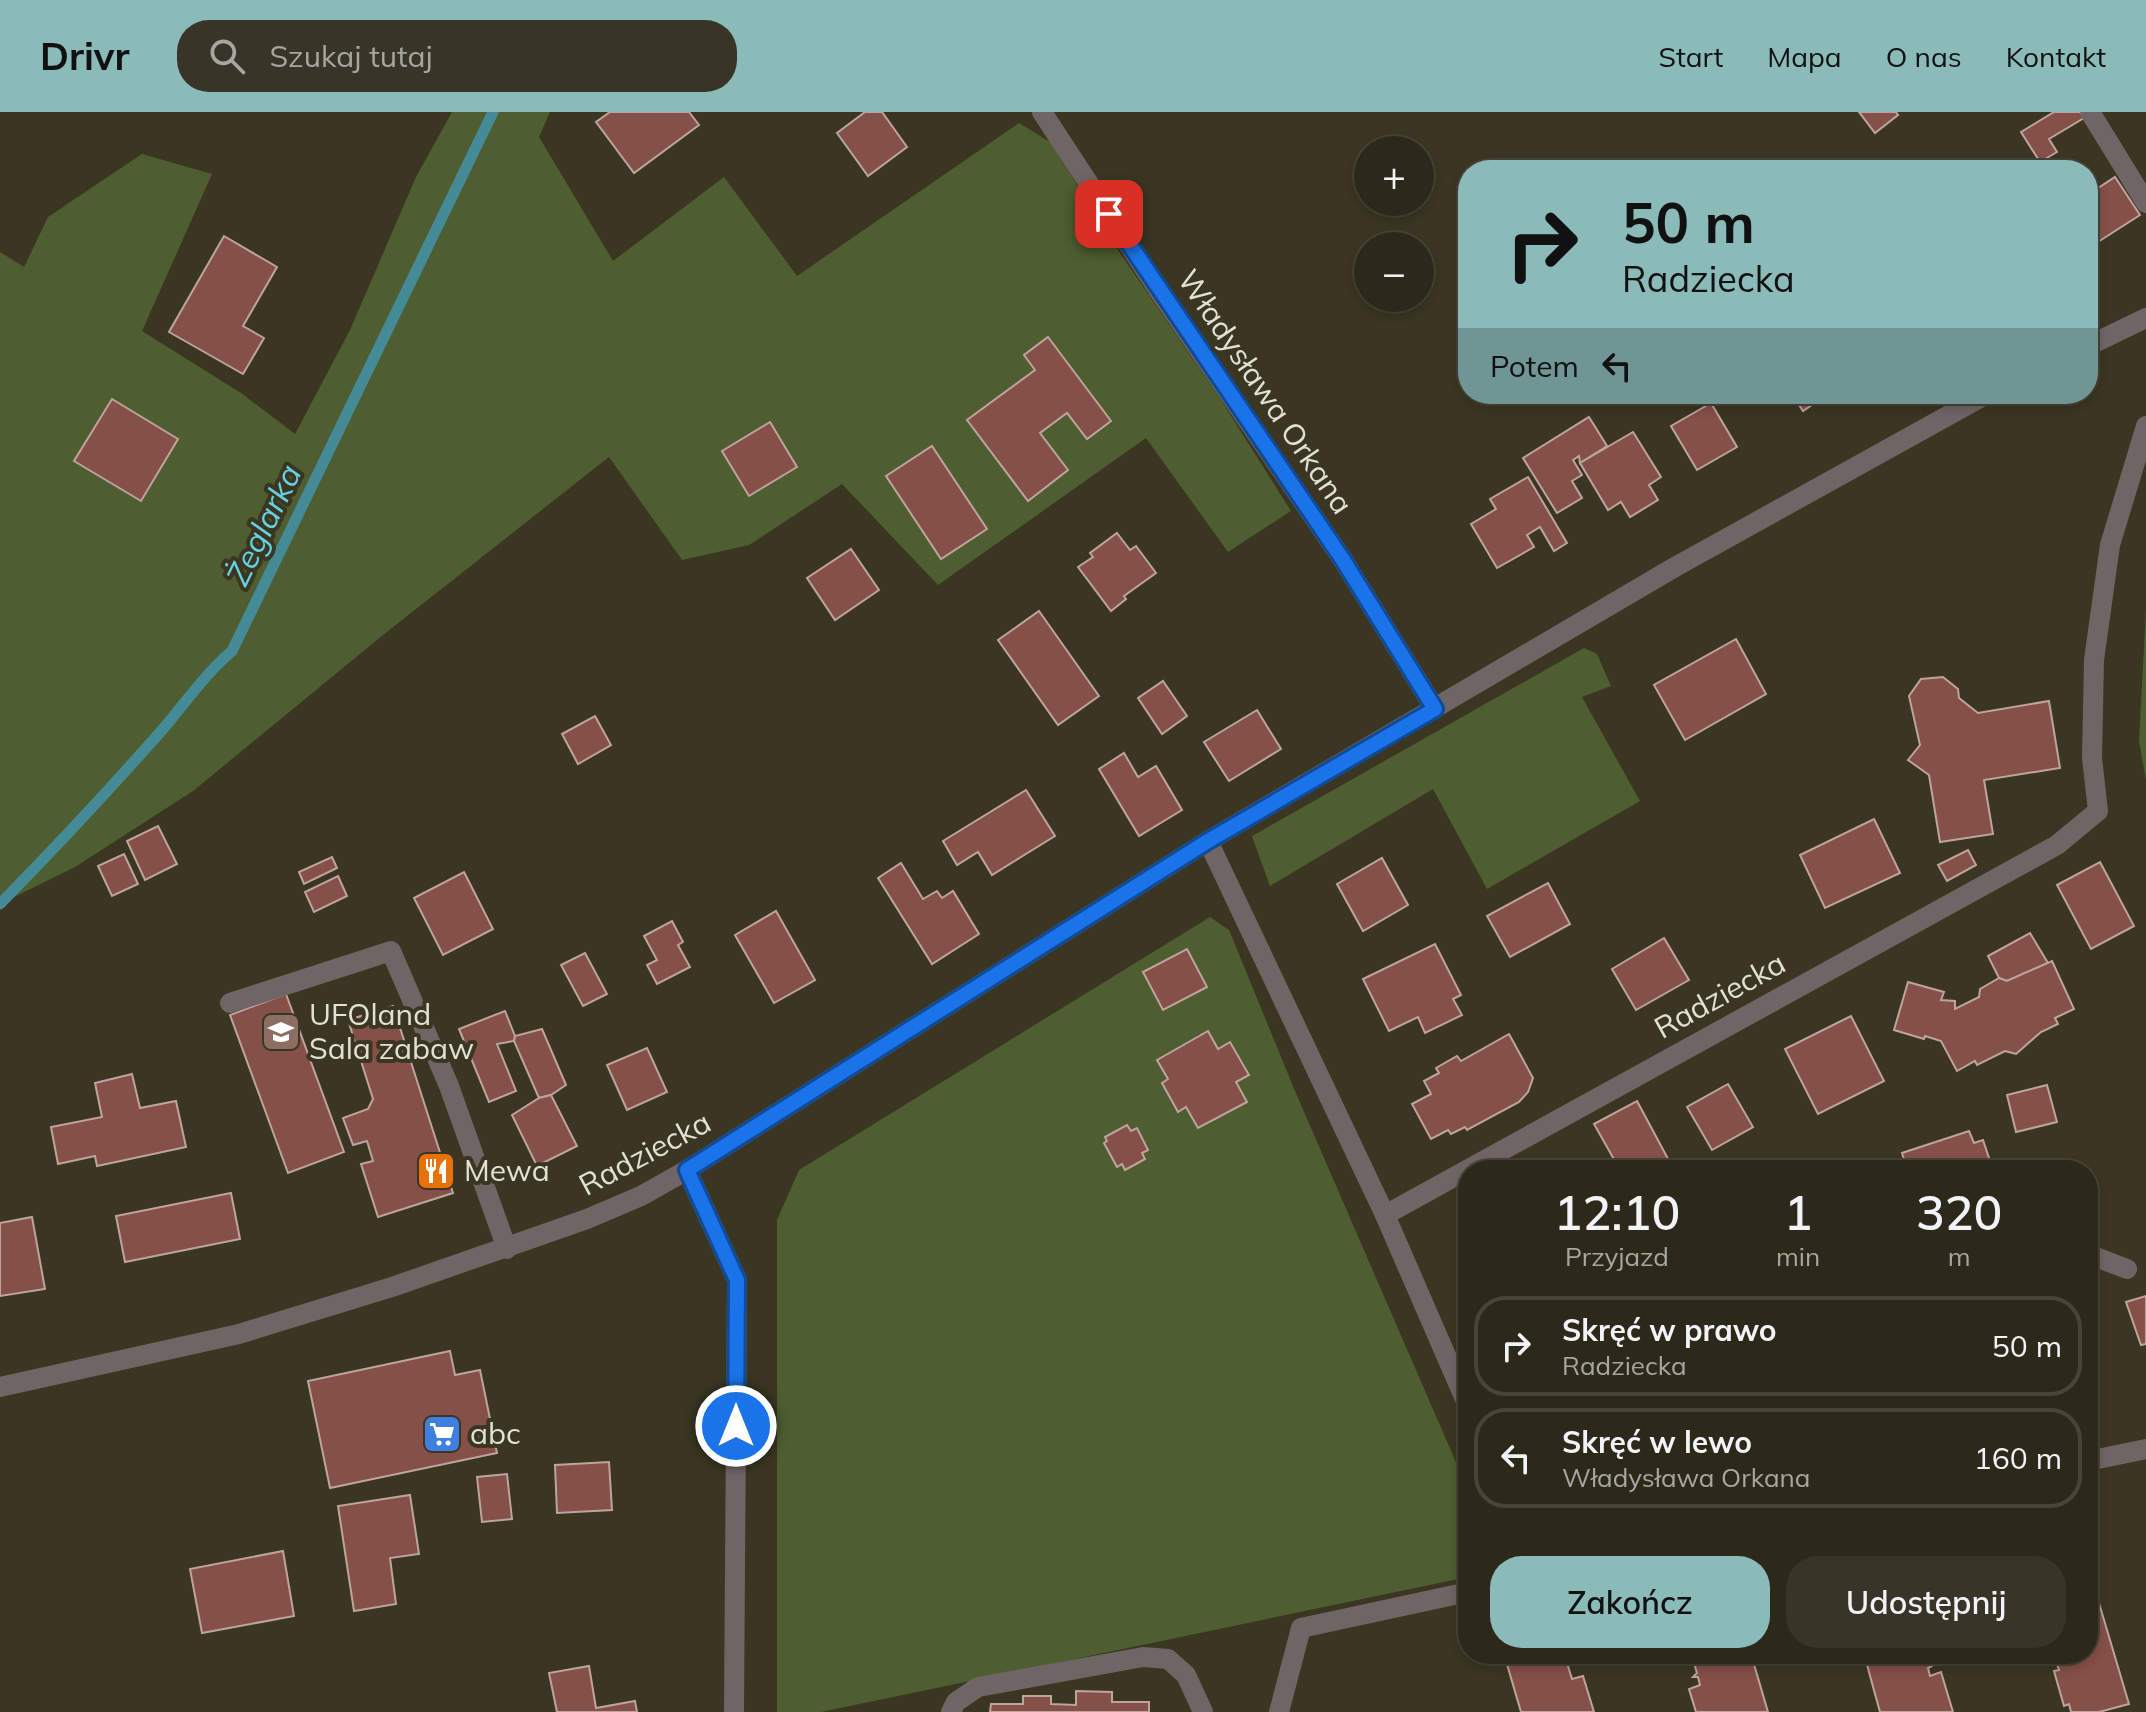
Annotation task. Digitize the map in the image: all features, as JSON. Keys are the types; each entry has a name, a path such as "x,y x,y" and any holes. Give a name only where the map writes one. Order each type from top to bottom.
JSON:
{"street":[{"name":"Władysława Orkana","path":"1042,112 1159,291 1343,560 1435,709"},
{"path":"2090,112 2146,203"},
{"path":"2098,341 2146,318"},
{"name":"Radziecka","path":"0,1387 239,1334 507,1249 641,1196 1208,841 1675,567 1969,404"},
{"name":"Radziecka","path":"1485,1160 2057,845 2098,811 2092,758 2094,660 2110,545 2146,426"},
{"path":"1208,841 1385,1215 1458,1383"},
{"path":"230,1003 391,951 449,1086 507,1249"},
{"path":"687,1170 737,1280 734,1712"},
{"name":"Radziecka","path":"1385,1215 1458,1175"},
{"path":"2098,1258 2127,1269"},
{"path":"2098,1459 2146,1449"},
{"path":"1279,1712 1301,1628 1458,1594"},
{"path":"951,1712 956,1702 978,1687 1143,1657 1168,1659 1186,1675 1203,1712"}],"green space":[{"path":"452,112 550,112 539,137 613,261 724,177 797,276 1019,123 1050,142 1291,511 1228,552 1146,438 938,585 842,484 749,545 682,560 609,457 383,635 193,791 75,867 0,904 0,252 24,267 48,217 142,154 212,174 142,331 241,393 295,434 350,330 416,177"},
{"path":"2146,609 2146,780 2139,741"},
{"path":"1584,648 1597,654 1611,686 1582,697 1640,801 1487,889 1433,789 1270,886 1252,836"},
{"path":"1210,917 1229,930 1295,1091 1458,1467 1458,1579 821,1712 777,1712 777,1220 799,1170","holes":["1187,949 1207,987 1163,1010 1143,971","1230,1042 1248,1075 1236,1082 1247,1102 1198,1128 1186,1107 1177,1111 1162,1082","1128,1126 1145,1159 1125,1169 1122,1164 1117,1167 1104,1143 1106,1136"]}],"building":[{"path":"610,112 689,112 699,125 634,173 596,122"},
{"path":"865,112 882,112 907,147 868,176 837,133"},
{"path":"1859,112 1896,112 1898,115 1875,133"},
{"path":"2054,112 2080,112 2084,118 2049,139 2057,152 2043,160 2039,160 2021,132"},
{"path":"2115,177 2140,215 2098,242 2098,188"},
{"path":"224,236 277,267 243,326 264,338 243,374 169,332"},
{"path":"1048,337 1111,421 1087,439 1067,413 1040,433 1068,470 1028,501 967,420 1035,370 1024,355"},
{"path":"112,399 178,439 141,501 74,461"},
{"path":"1712,404 1737,447 1697,470 1671,426"},
{"path":"1798,404 1813,404 1803,411"},
{"path":"1589,417 1607,446 1580,463 1579,456 1573,460 1582,475 1572,481 1582,498 1557,513 1523,458"},
{"path":"770,422 797,467 749,496 722,451"},
{"path":"1633,432 1661,477 1649,485 1658,500 1630,517 1621,502 1608,510 1580,463"},
{"path":"932,446 987,529 941,559 886,476"},
{"path":"1528,477 1567,543 1554,551 1540,527 1527,535 1534,547 1497,568 1471,524 1496,509 1490,499"},
{"path":"1117,533 1130,550 1136,546 1156,573 1124,596 1126,599 1111,611 1078,567 1093,557 1090,553"},
{"path":"851,549 879,590 835,620 807,578"},
{"path":"1039,611 1099,696 1058,725 998,640"},
{"path":"1736,639 1766,694 1685,740 1654,685"},
{"path":"1943,677 1958,689 1959,698 1978,713 2049,701 2060,768 1984,780 1993,834 1940,842 1929,775 1908,760 1920,745 1909,696 1921,679"},
{"path":"1163,681 1187,716 1162,734 1138,698"},
{"path":"1257,710 1281,749 1229,781 1204,742"},
{"path":"595,716 611,745 578,764 562,734"},
{"path":"1124,753 1138,777 1156,766 1182,810 1139,836 1099,769"},
{"path":"1026,790 1055,836 992,875 978,852 957,865 943,841"},
{"path":"1874,819 1900,873 1825,908 1800,855"},
{"path":"158,826 177,864 145,880 127,841"},
{"path":"1968,850 1976,865 1947,881 1938,865"},
{"path":"124,854 138,884 112,896 98,866"},
{"path":"332,857 337,868 304,884 299,872"},
{"path":"1382,858 1408,905 1363,931 1337,884"},
{"path":"2100,862 2134,926 2091,949 2057,885"},
{"path":"901,863 923,899 937,891 942,898 953,891 979,934 932,964 878,878"},
{"path":"464,872 493,929 443,955 414,898"},
{"path":"338,876 347,896 314,912 305,892"},
{"path":"1548,883 1570,924 1510,957 1487,916"},
{"path":"776,911 815,980 774,1003 735,935"},
{"path":"672,921 683,942 678,945 690,967 657,984 647,965 657,960 644,936"},
{"path":"2030,933 2048,963 2007,981 1999,978 1988,956"},
{"path":"1664,938 1689,980 1636,1010 1612,969"},
{"path":"1435,944 1461,995 1453,999 1462,1015 1425,1033 1418,1017 1389,1031 1363,979"},
{"path":"1187,949 1207,987 1163,1010 1143,972"},
{"path":"585,953 607,994 583,1006 561,965"},
{"path":"2052,961 2074,1009 2055,1018 2058,1024 2041,1032 2016,1054 2005,1051 1957,1071 1941,1041 1894,1030 1908,982 1944,992 1941,1000 1955,1001 1955,1009 1979,997 1980,989 1999,978 2007,981"},
{"path":"286,994 344,1152 288,1173 230,1015"},
{"path":"393,1006 453,1193 378,1217 361,1164 373,1161 367,1141 353,1145 343,1118 368,1109 373,1099 348,1020"},
{"path":"505,1011 514,1041 497,1044 516,1091 489,1102 459,1029"},
{"path":"1851,1016 1884,1081 1818,1114 1785,1049"},
{"path":"542,1029 566,1085 551,1095 539,1098 514,1041 515,1036"},
{"path":"1208,1031 1218,1049 1230,1042 1249,1075 1236,1082 1247,1102 1198,1128 1186,1107 1178,1112 1162,1083 1168,1079 1157,1060"},
{"path":"1509,1034 1533,1078 1528,1092 1519,1102 1467,1130 1465,1127 1451,1134 1448,1130 1431,1139 1412,1104 1431,1094 1424,1081 1439,1073 1436,1068 1457,1056 1461,1061"},
{"path":"647,1048 667,1092 627,1110 607,1065"},
{"path":"132,1074 140,1108 176,1101 186,1147 97,1166 95,1156 58,1164 51,1127 102,1117 95,1083"},
{"path":"1728,1084 1753,1127 1712,1150 1687,1107"},
{"path":"2047,1085 2057,1122 2016,1132 2007,1095"},
{"path":"551,1095 577,1146 537,1166 512,1115 539,1098"},
{"path":"1637,1101 1669,1160 1614,1160 1594,1124"},
{"path":"1127,1125 1131,1131 1137,1128 1148,1150 1142,1153 1145,1159 1125,1170 1122,1164 1117,1167 1104,1143 1107,1141 1105,1137"},
{"path":"1969,1131 1974,1143 1983,1140 1990,1160 1904,1160 1902,1153"},
{"path":"231,1193 240,1239 125,1262 116,1216"},
{"path":"32,1217 45,1289 0,1296 0,1223"},
{"path":"2146,1296 2146,1344 2141,1345 2126,1302"},
{"path":"450,1351 455,1375 480,1370 497,1453 330,1488 308,1381"},
{"path":"609,1462 612,1510 557,1513 555,1465"},
{"path":"507,1474 512,1519 482,1522 477,1477"},
{"path":"410,1495 419,1554 390,1558 396,1604 354,1611 338,1506"},
{"path":"283,1551 294,1616 202,1633 190,1569"},
{"path":"2098,1600 2129,1704 2099,1712 2071,1712 2069,1704 2064,1706 2054,1671 2059,1670 2057,1664 2098,1664"},
{"path":"1507,1664 1567,1664 1572,1679 1583,1676 1594,1712 1521,1712"},
{"path":"1694,1664 1754,1664 1768,1712 1696,1712 1689,1689 1700,1685 1698,1677 1693,1677 1697,1673"},
{"path":"1867,1664 1932,1664 1928,1668 1930,1676 1941,1672 1953,1712 1880,1712"},
{"path":"589,1666 596,1708 635,1701 637,1712 557,1712 549,1673"},
{"path":"1076,1691 1112,1692 1112,1702 1149,1702 1149,1712 990,1712 991,1704 1023,1704 1023,1696 1051,1696 1051,1704 1076,1705"}],"waterway":[{"name":"Żeglarka","path":"0,904 103,796 232,651 493,112"}],"place":[{"name":"UFOland Sala zabaw","path":"281,1032"},
{"name":"Mewa","path":"436,1171"},
{"name":"abc","path":"442,1434"}],"route":[{"path":"736,1426 737,1280 687,1170 1208,841 1435,709 1343,560 1109,214"}]}
